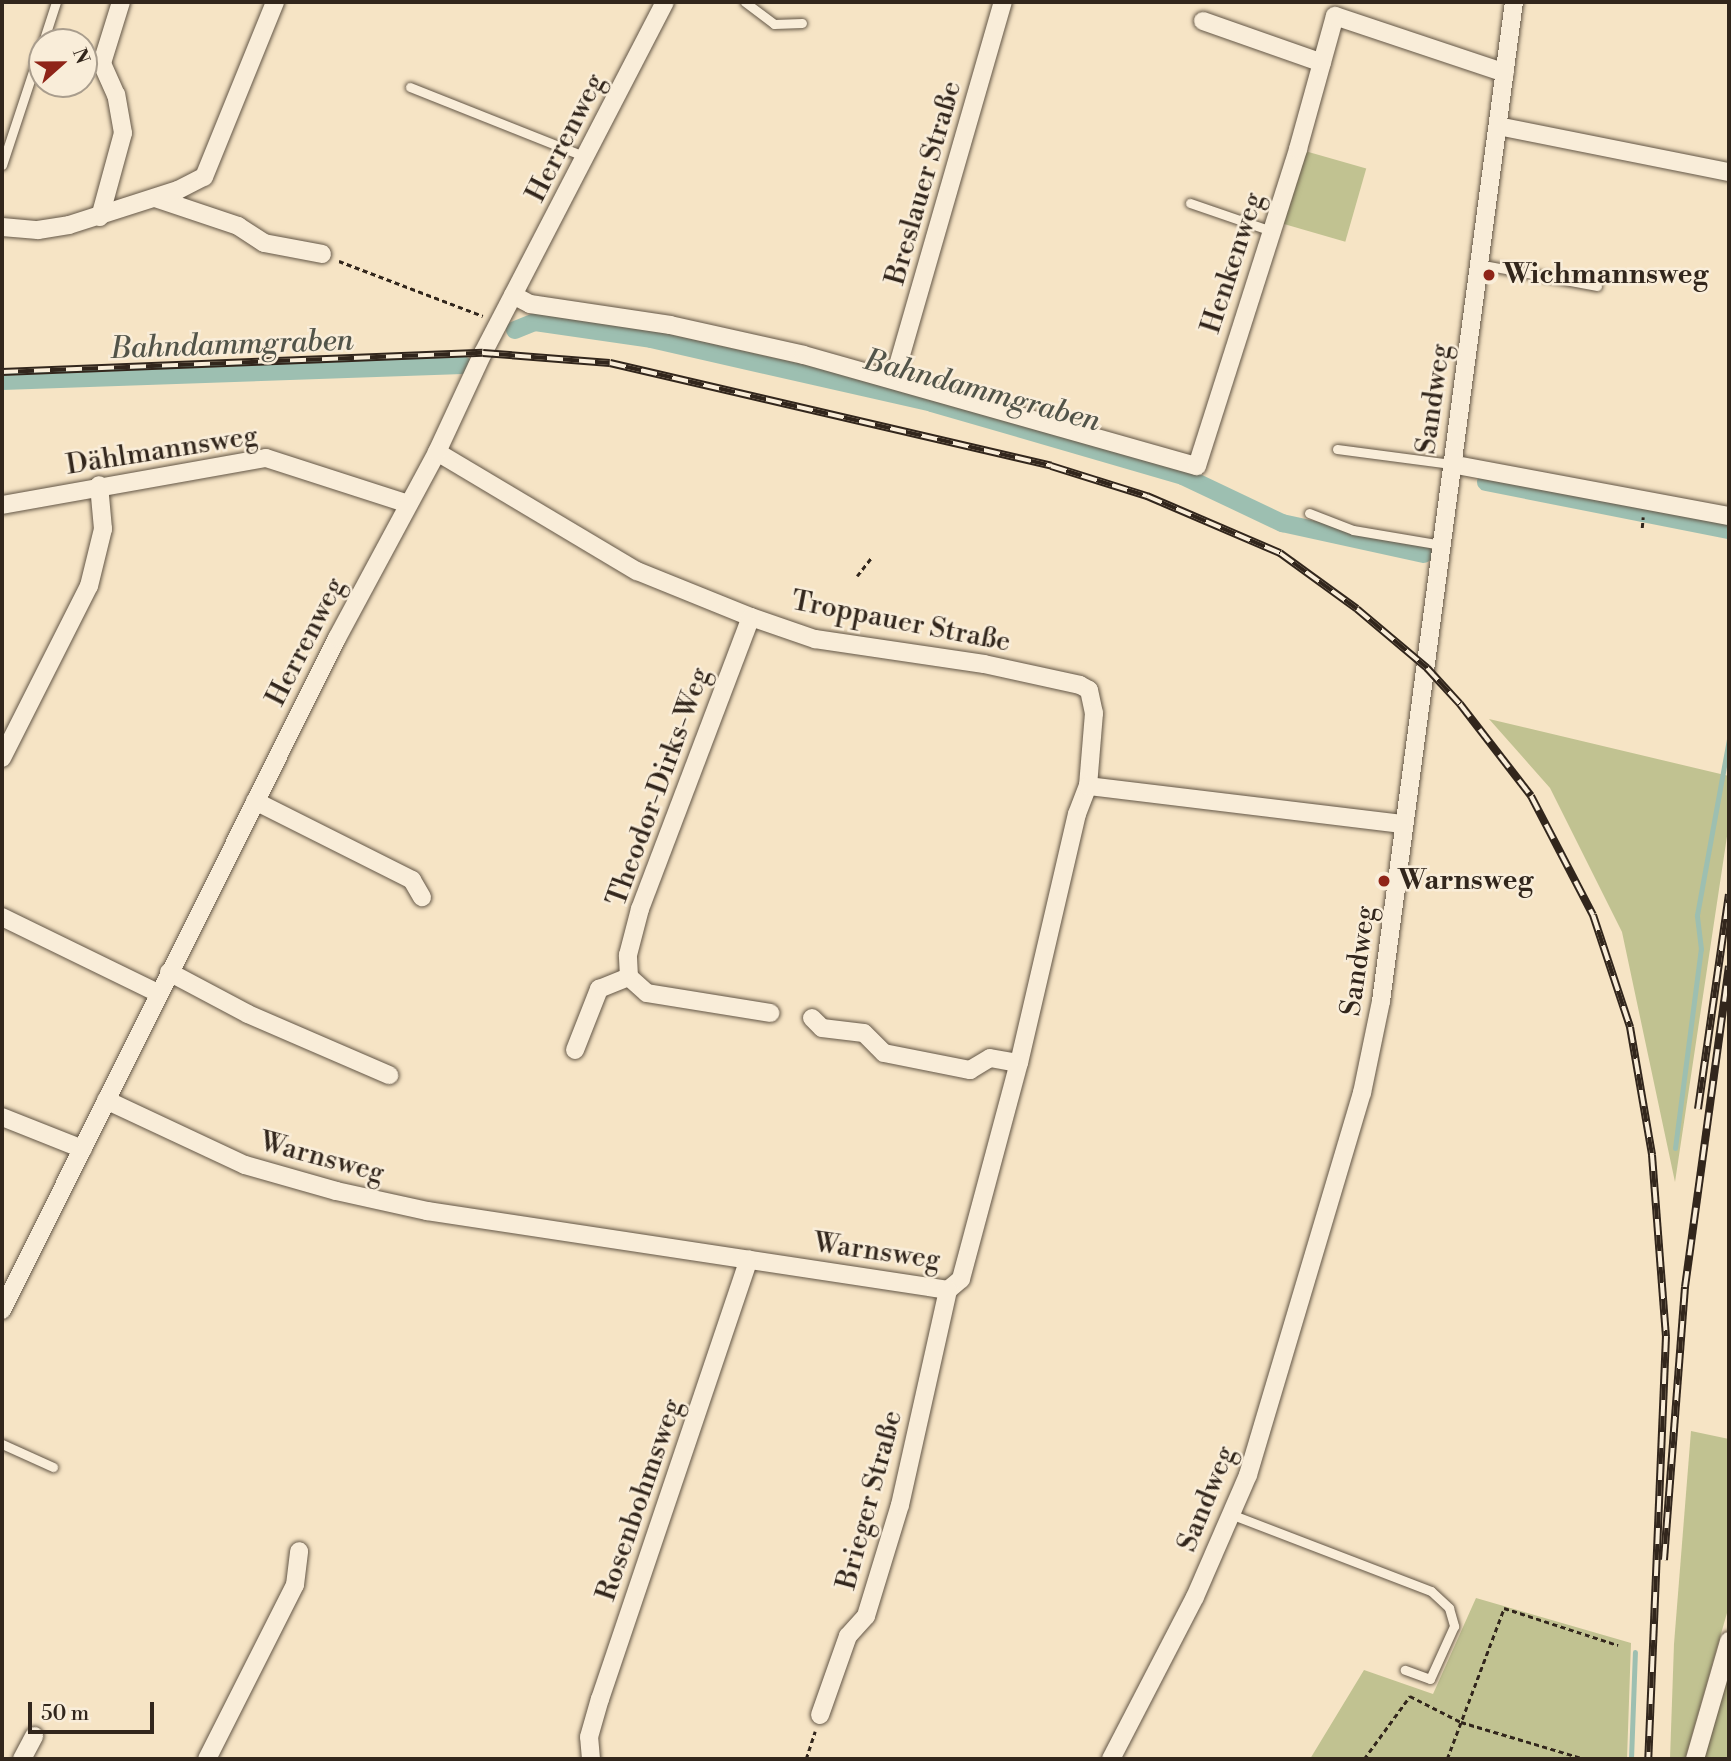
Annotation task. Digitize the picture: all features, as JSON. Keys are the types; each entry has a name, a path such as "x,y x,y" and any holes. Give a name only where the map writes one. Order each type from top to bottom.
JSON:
{"street":[{"path":"100,217 123,133 116,95 102,63 121,2"},
{"path":"2,227 38,230 100,217 195,183 209,168 275,2"},
{"name":"Herrenweg","path":"2,1310 255,801 437,453 499,322 665,2"},
{"name":"Breslauer Straße","path":"894,379 1003,2"},
{"name":"Sandweg","path":"1111,1759 1195,1597 1233,1515 1362,1093 1381,1001 1514,2"},
{"name":"Henkenweg","path":"894,379 1197,466 1272,231 1336,9 1505,73"},
{"path":"1203,21 1322,64"},
{"path":"1498,126 1729,172"},
{"path":"155,198 238,226 264,243 322,254"},
{"path":"513,295 530,304 670,325 894,379"},
{"name":"Troppauer Straße","path":"437,453 637,570 751,617 815,639 986,664 1080,685 1088,690 1094,713 1088,786"},
{"name":"Dählmannsweg","path":"2,505 99,485 266,458 408,504"},
{"path":"1451,464 1729,516"},
{"path":"2,758 89,586 103,529 99,485"},
{"name":"Theodor-Dirks-Weg","path":"629,977 628,955 639,909 751,617"},
{"path":"1088,786 1405,824"},
{"name":"Warnsweg","path":"106,1100 245,1166 336,1191 427,1211 948,1290 961,1279 1019,1063 1056,898 1088,786"},
{"path":"255,801 412,880 422,897"},
{"path":"2,917 158,993"},
{"path":"169,972 248,1014 389,1075"},
{"path":"575,1051 599,989 629,977 647,993 770,1013"},
{"path":"812,1018 822,1028 864,1033 884,1053 970,1070 990,1058 1019,1063"},
{"path":"2,1117 82,1149"},
{"name":"Rosenbohmsweg","path":"591,1759 589,1737 600,1699 749,1260"},
{"name":"Brieger Straße","path":"820,1715 848,1636 866,1616 900,1505 948,1290"},
{"path":"207,1759 295,1585 299,1551"},
{"path":"1695,1759 1729,1641"},
{"path":"22,1759 34,1736"}],"lane":[{"path":"47,28 56,2"},
{"path":"745,2 774,24 802,23"},
{"path":"2,165 28,86"},
{"path":"411,87 586,157"},
{"path":"1190,203 1272,231"},
{"path":"1478,264 1597,286"},
{"path":"1337,449 1451,464"},
{"path":"1309,513 1353,530 1442,545"},
{"path":"2,1444 53,1467"},
{"path":"1233,1515 1431,1591 1449,1608 1454,1626 1430,1679 1405,1670"}],"path":[{"path":"322,254 499,322"},
{"path":"1642,522 1642,528"},
{"path":"857,576 872,557"},
{"path":"1447,1759 1504,1608 1618,1645"},
{"path":"1364,1759 1410,1696 1461,1722 1585,1759"},
{"path":"806,1759 820,1715"}],"green space":[{"path":"1298,149 1366,169 1345,242 1277,222"},
{"path":"1489,719 1729,776 1729,823 1675,1182 1622,932 1550,788"},
{"path":"1691,1431 1729,1439 1729,1606 1685,1759 1670,1759 1674,1644"},
{"path":"1476,1598 1631,1643 1627,1759 1310,1759 1364,1670 1433,1694"},
{"path":"1729,1667 1729,1759 1703,1759"}],"waterway":[{"name":"Bahndammgraben","path":"515,330 535,322 651,339 932,403 1183,476 1282,523 1424,554"},
{"name":"Bahndammgraben","path":"2,381 463,365"},
{"name":"Bahndammgraben","path":"1486,482 1729,530"},
{"path":"1675,1148 1701,949 1697,915 1729,739"},
{"path":"1631,1759 1635,1652"}],"railway":[{"path":"2,372 483,353 610,363 1051,466 1147,496 1280,553 1357,609 1427,668 1460,704 1531,796 1593,915 1630,1027 1652,1155 1666,1336 1648,1759"},
{"path":"1698,1109 1729,894"},
{"path":"1664,1560 1685,1287 1729,966"}],"place":[{"name":"Wichmannsweg","path":"1489,275"},
{"name":"Warnsweg","path":"1384,881"}]}
